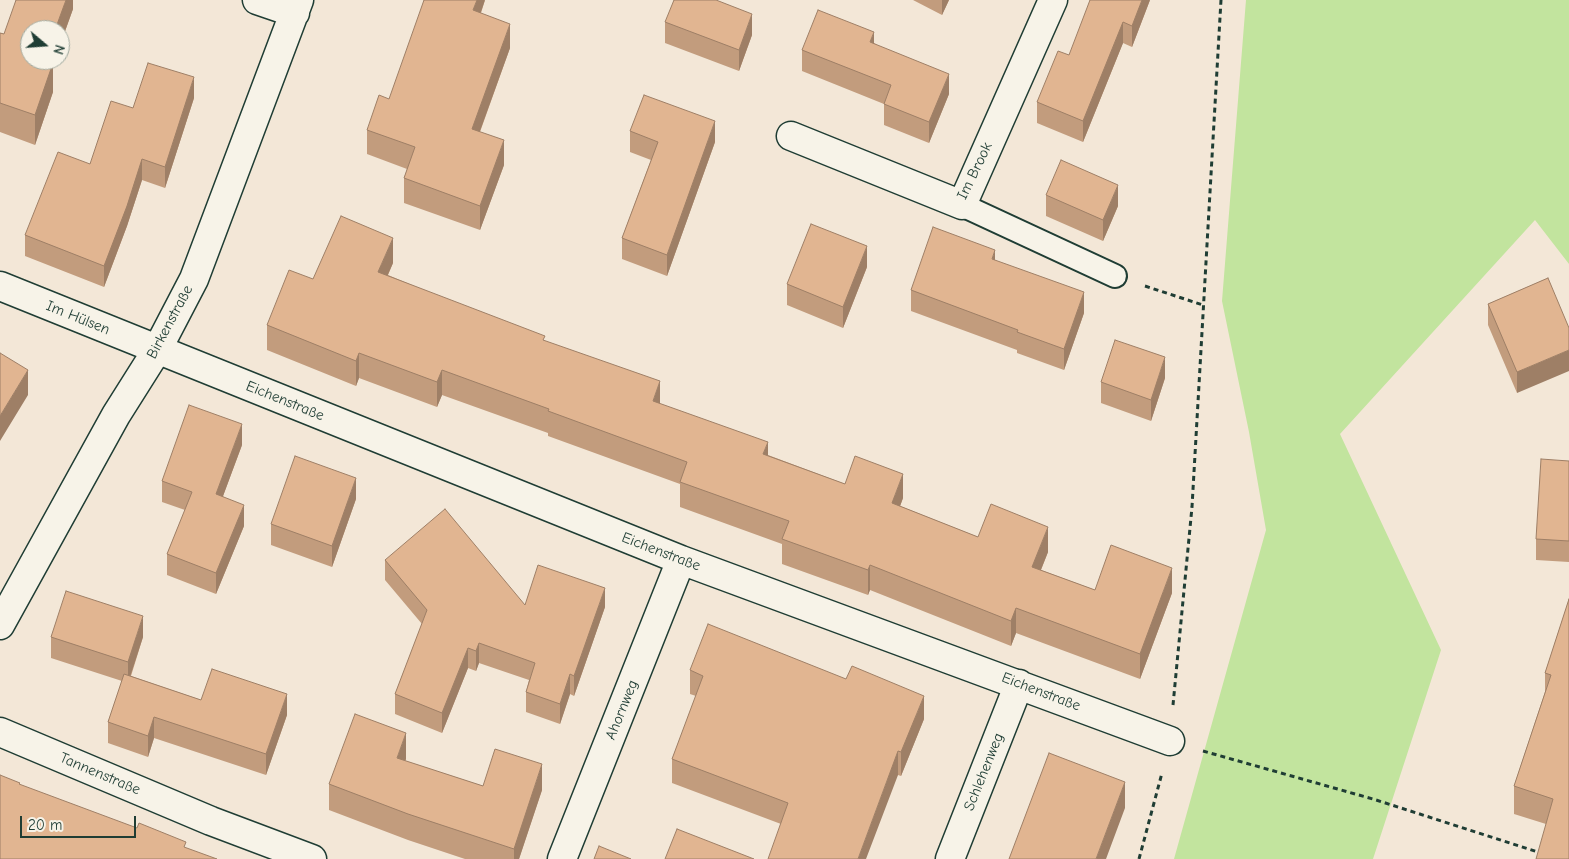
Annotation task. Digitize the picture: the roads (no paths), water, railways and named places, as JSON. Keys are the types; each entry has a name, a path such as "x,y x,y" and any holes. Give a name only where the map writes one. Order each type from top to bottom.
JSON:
{"street":[{"path":"257,0 297,7"},
{"name":"Im Brook","path":"791,136 962,205 1053,0"},
{"name":"Birkenstraße","path":"0,625 116,415 157,350 194,279 297,7"},
{"name":"Im Hülsen","path":"0,286 157,350"},
{"name":"Eichenstraße","path":"157,350 681,560 1170,741"},
{"name":"Ahornweg","path":"562,859 681,560"},
{"name":"Schlehenweg","path":"950,859 1019,684"},
{"name":"Tannenstraße","path":"0,732 210,821 312,859"}],"lane":[{"path":"962,205 1115,276"}]}
